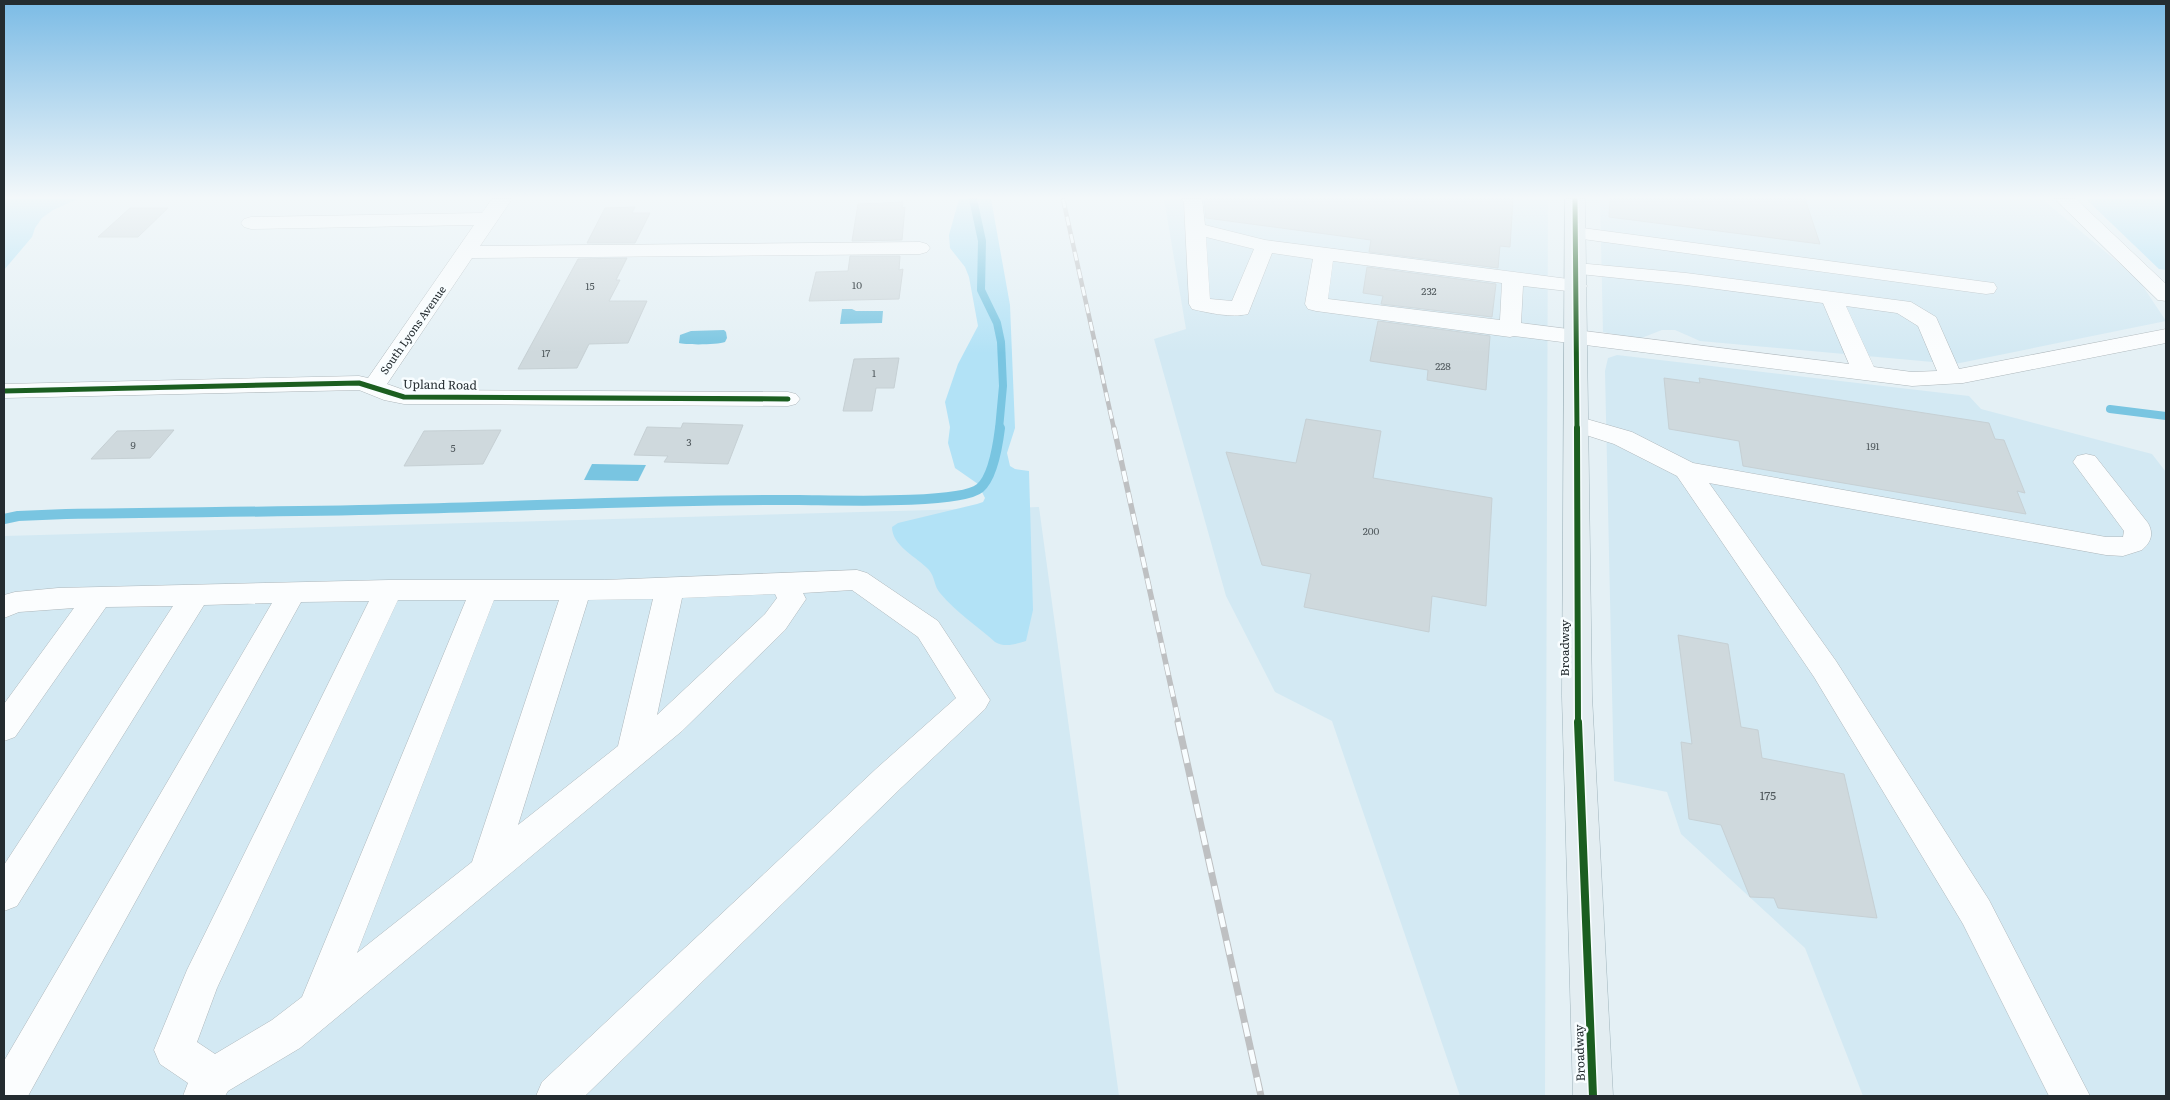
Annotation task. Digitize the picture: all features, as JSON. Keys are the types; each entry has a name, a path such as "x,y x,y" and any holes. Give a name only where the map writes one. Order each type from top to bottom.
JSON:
{"main road":[{"name":"Broadway","path":"1575,250 1577,696 1593,1096"}],"street":[{"path":"468,252 656,250"},
{"path":"1197,250 1200,304 1240,309 1263,250"},
{"path":"1297,250 1513,277 1686,279 1903,307 1928,322 1951,377"},
{"path":"1705,250 1986,288"},
{"path":"2119,250 2166,295"},
{"name":"South Lyons Avenue","path":"374,386 468,252"},
{"path":"1324,254 1316,304 1577,339 1912,379 1951,377 2166,336"},
{"path":"1510,330 1513,277"},
{"path":"1831,297 1865,374"},
{"name":"Upland Road","path":"4,391 348,383 374,386 389,394 404,396 788,398"},
{"path":"1576,424 1624,438 1686,470 2106,546 2124,547 2135,543 2138,539 2138,530 2086,462"},
{"path":"1686,470 1825,669 1971,904 2070,1096"},
{"path":"4,607 15,602 97,598 389,590 577,590 857,580 928,629 974,700 889,778 556,1096"},
{"path":"389,590 200,983 174,1050 208,1087 286,1034 671,722 775,622 792,599 784,584"},
{"path":"633,752 670,587"},
{"path":"315,1010 484,590"},
{"path":"488,870 577,590"},
{"path":"6,1096 292,593"},
{"path":"4,894 195,595"},
{"path":"4,728 97,598"}],"shaded area":[{"path":"4,250 21,250 4,270"},
{"path":"952,250 1000,250 1010,305 1015,428 1007,453 1010,466 1015,469 1029,471 1033,610 1026,641 1010,645 995,642 946,600 938,590 929,570 896,540 892,527 898,523 977,504 983,502 985,498 978,484 955,468 948,443 950,427 945,402 958,364 978,326 969,277 965,267"},
{"path":"1173,250 1548,250 1545,1096 1460,1096 1332,721 1275,692 1226,596 1154,339 1186,329"},
{"path":"1601,250 2104,250 2138,279 2166,321 1955,364 1700,341 1675,330 1662,330 1639,339 1603,332"},
{"path":"2140,250 2166,250 2166,270 2159,269"},
{"path":"842,309 883,311 882,323 840,324"},
{"path":"724,330 727,338 725,342 716,344 679,343 680,335 691,331"},
{"path":"1617,355 1969,396 1981,409 2152,454 2166,472 2166,1096 1863,1096 1805,948 1681,834 1667,792 1614,781 1605,371 1608,358"},
{"path":"592,464 646,465 638,481 584,480"},
{"path":"1039,507 1119,1096 4,1096 4,536"}],"building":[{"path":"1369,250 1500,250 1498,268 1369,252"},
{"path":"850,256 900,256 899,270 903,269 899,299 809,301 816,272 848,271"},
{"path":"627,258 616,280 620,280 609,301 647,301 628,343 589,344 577,368 518,369 578,259"},
{"path":"1367,267 1496,284 1492,317 1381,304 1383,296 1363,293"},
{"path":"1378,321 1490,336 1486,390 1427,380 1428,370 1370,361"},
{"path":"899,358 894,388 876,388 872,411 843,411 854,359"},
{"path":"1664,378 1700,383 1699,378 1989,423 1995,439 2004,440 2025,493 2017,491 2026,514 1743,466 1739,441 1669,429"},
{"path":"1306,419 1381,431 1373,478 1492,498 1486,606 1432,596 1429,632 1304,607 1311,574 1262,565 1226,452 1296,463"},
{"path":"683,423 743,425 728,464 664,462 668,456 634,455 647,427 681,428"},
{"path":"174,430 150,458 91,459 117,431"},
{"path":"501,430 483,464 404,466 424,431"},
{"path":"1678,635 1728,644 1741,727 1758,730 1762,758 1844,774 1877,918 1778,908 1774,898 1750,897 1721,825 1689,819 1681,742 1692,744"}],"waterway":[{"path":"982,250 981,290 997,323 1001,342 1003,386 999,429"},
{"path":"2110,409 2166,416"},
{"path":"4,519 18,516 66,514 363,510 750,500 865,501 948,497 968,493 980,488 985,483 992,468 1000,428"}],"railway":[{"path":"1074,250 1114,429"},
{"path":"1114,428 1179,723"},
{"path":"1178,722 1261,1096"}],"cycle path":[{"path":"1576,250 1577,696 1593,1096"},
{"path":"4,391 359,383 371,385 392,395 404,397 788,399"}]}
